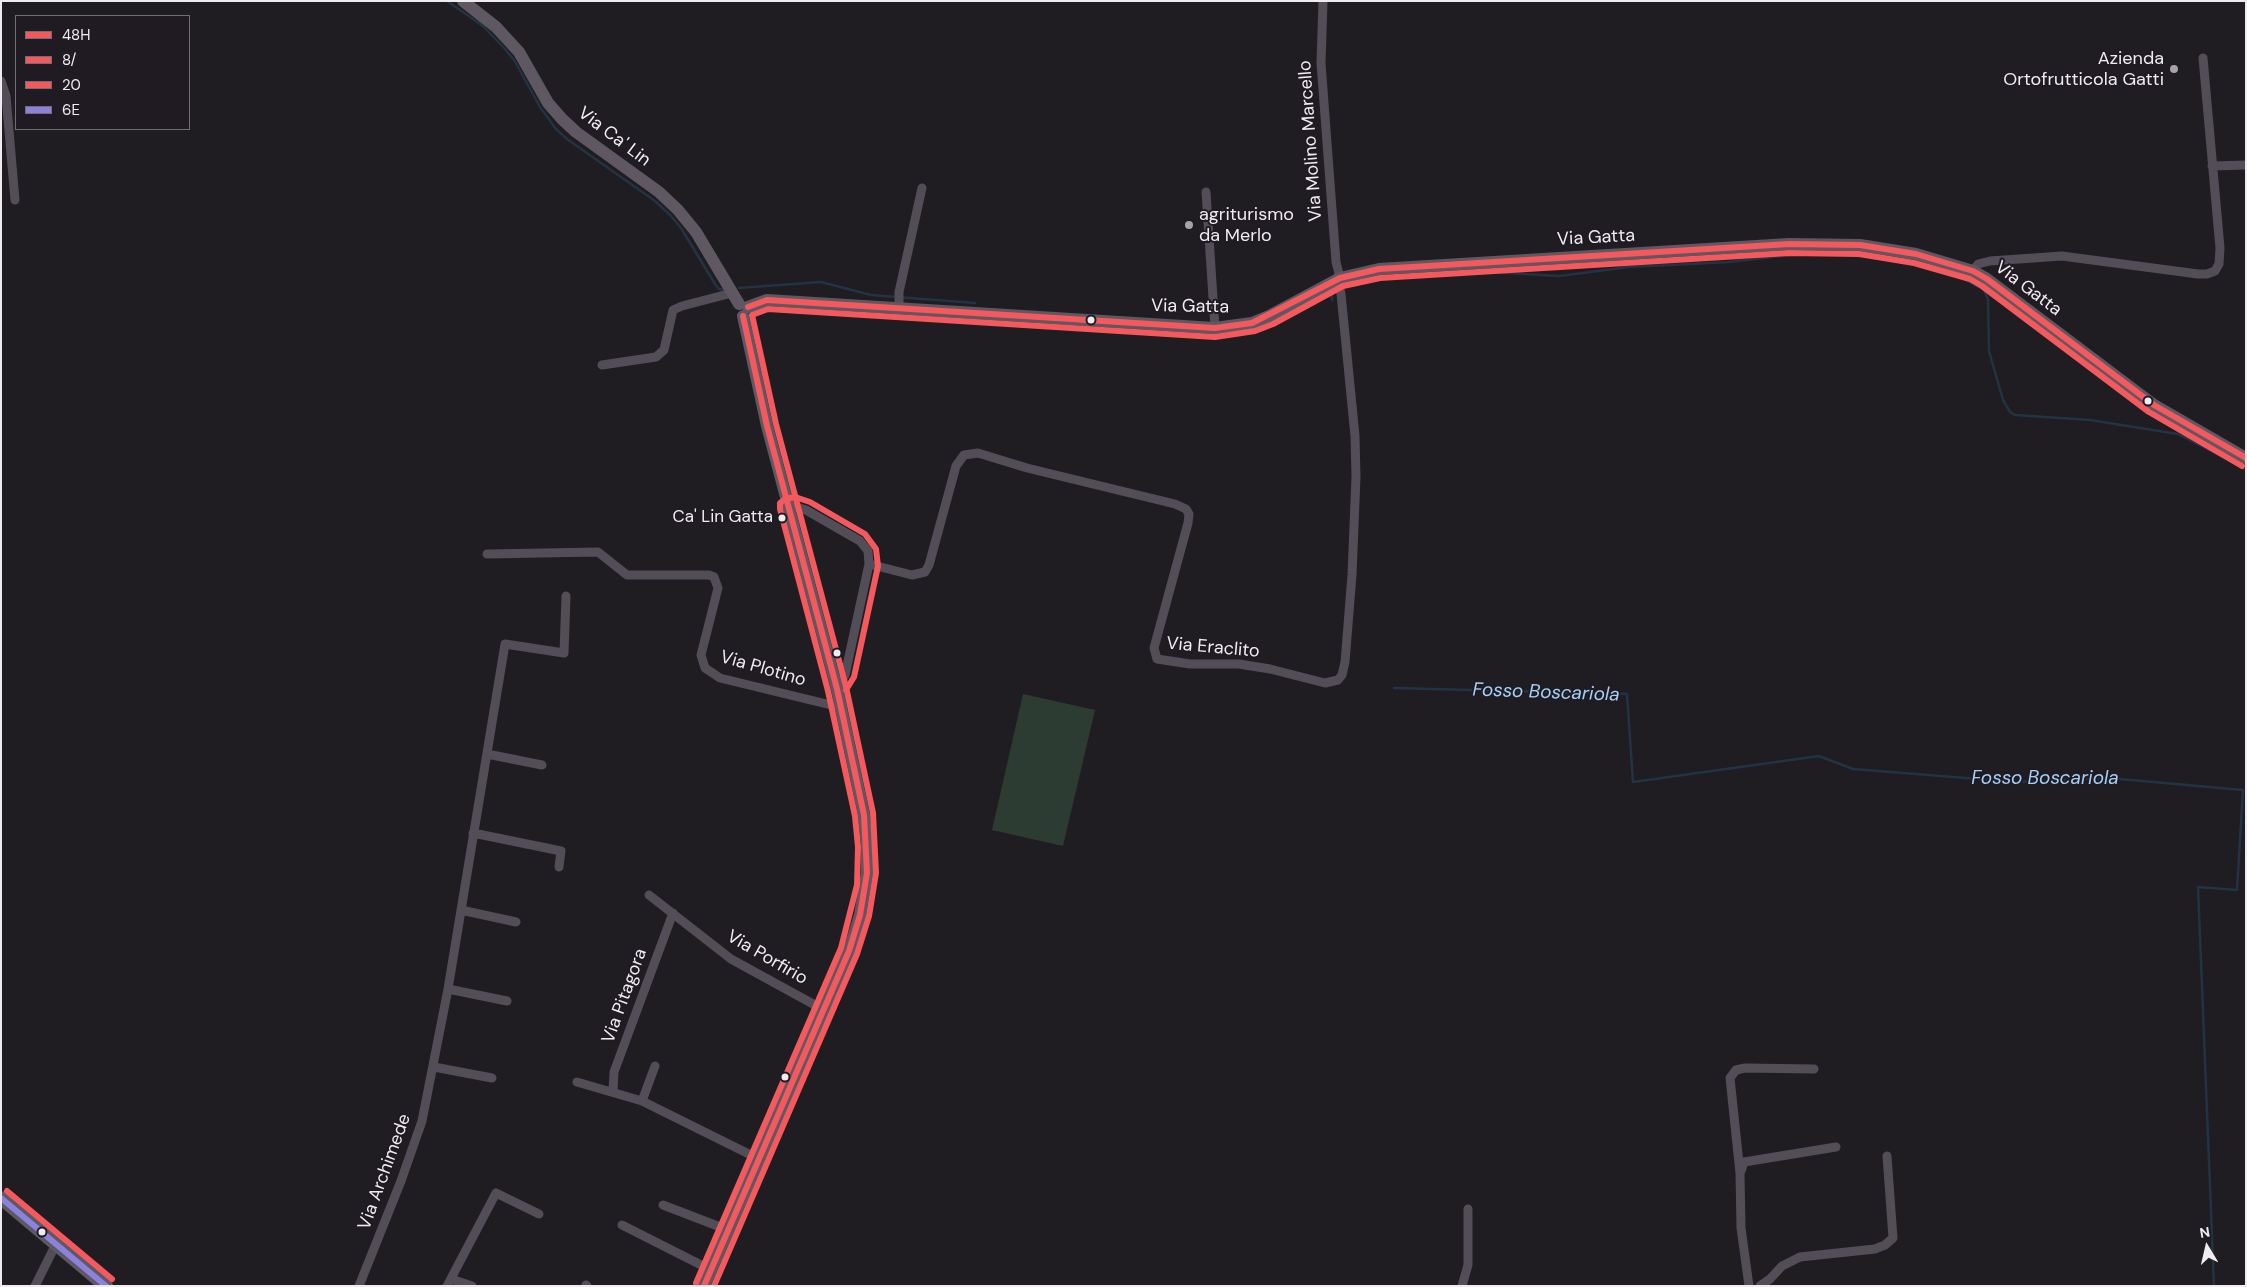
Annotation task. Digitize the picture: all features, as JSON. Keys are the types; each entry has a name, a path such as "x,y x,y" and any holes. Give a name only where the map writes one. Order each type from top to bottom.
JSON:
{"main road":[{"path":"1,1198 106,1286"}],"street":[{"name":"Via Ca' Lin","path":"463,1 496,26 519,52 548,103 562,120 659,192 678,210 696,232 740,305 767,426 837,689 864,816 867,873 864,901 855,934 704,1286"},
{"name":"Via Molino Marcello","path":"1323,1 1321,63 1336,262 1339,278"},
{"path":"1973,271 1978,264 2062,256 2198,274 2207,274 2215,271 2220,248 2203,58"},
{"path":"1,81 6,96 15,200"},
{"path":"2212,166 2246,165"},
{"path":"899,302 922,188"},
{"path":"1206,192 1213,322 1215,328"},
{"name":"Via Gatta","path":"740,305 767,300 899,302 1215,328 1238,326 1260,319 1339,278 1379,269 1828,244 1867,246 1916,254 1973,271 1987,279 2154,405 2246,458"},
{"name":"Via Eraclito","path":"868,564 912,575 925,572 929,565 956,466 964,455 978,453 1027,468 1175,504 1186,509 1189,514 1185,535 1156,640 1154,653 1157,659 1190,664 1239,664 1270,669 1325,683 1338,680 1344,670 1352,575 1356,469 1356,436 1339,278"},
{"path":"602,365 656,357 664,350 673,310 682,306 740,305"},
{"path":"788,507 793,506 806,510 860,542 868,550 868,564 845,675 837,689"},
{"name":"Via Plotino","path":"487,554 598,552 627,575 709,575 714,577 718,588 701,655 705,668 720,678 836,706 840,702"},
{"name":"Via Archimede","path":"360,1286 402,1181 422,1121 448,989 505,644 564,653 566,596"},
{"path":"487,754 542,766"},
{"path":"473,833 561,851 559,867"},
{"name":"Via Porfirio","path":"649,895 732,959 824,1010"},
{"path":"461,910 516,922"},
{"name":"Via Pitagora","path":"613,1092 614,1072 673,913"},
{"path":"448,989 507,1000"},
{"path":"642,1101 655,1066"},
{"path":"434,1067 492,1078"},
{"path":"1749,1286 1741,1228 1740,1173 1730,1078 1736,1070 1745,1068 1814,1069"},
{"path":"577,1082 642,1101 759,1159"},
{"path":"1740,1173 1744,1162 1836,1148"},
{"path":"1760,1286 1770,1279 1782,1266 1800,1257 1875,1249 1885,1245 1893,1238 1887,1156"},
{"path":"449,1282 496,1193 539,1214"},
{"path":"664,1205 728,1230"},
{"path":"1462,1286 1468,1265 1468,1209"},
{"path":"622,1225 711,1270"},
{"path":"35,1286 56,1244"},
{"path":"449,1282 465,1286"},
{"path":"449,1282 472,1286"}],"green space":[{"path":"1023,694 1095,710 1063,846 992,830"}],"waterway":[{"path":"447,1 483,26 505,49 514,60 540,107 556,129 567,139 655,201 670,215 681,228 715,284 719,289 725,290"},
{"path":"1344,286 1363,281 1473,271 1559,276 1629,267 1729,262 1799,254 1856,254 1904,260 1953,273 1984,290 1988,299 1989,351 2003,400 2010,412 2015,415 2090,420 2178,434 2246,469"},
{"path":"739,288 821,282 871,295 975,303"},
{"path":"986,322 1207,337 1236,336 1263,330 1335,291"},
{"name":"Fosso Boscariola","path":"1332,293 1332,300"},
{"name":"Fosso Boscariola","path":"1394,688 1627,694 1633,782 1819,756 1853,769 2016,782 2108,778 2243,790 2237,890 2198,887 2214,1286"}],"transit line":[{"name":"48H","path":"748,307 767,300 1215,328 1252,323 1340,278 1379,269 1789,244 1860,245 1916,254 1973,271 1987,279 2154,405 2246,458"},
{"name":"8/","path":"714,1286 857,954 869,916 876,873 873,813 846,687 776,424 752,315 768,309 1215,337 1255,331 1273,324 1343,286 1380,278 1789,253 1859,254 1914,263 1970,279 1982,286 2149,412 2242,466"},
{"name":"48H","path":"704,1286 849,951 860,915 867,873 864,815 837,689 767,426 743,316"},
{"name":"20","path":"696,1283 841,948 857,885 858,847 855,816 828,691 780,509 780,503 785,499 795,497 810,502 865,534 876,549 878,566 854,677 846,690"},
{"name":"20","path":"7,1191 112,1279"},
{"name":"6E","path":"1,1198 106,1286"}],"place":[{"name":"Azienda Ortofrutticola Gatti","path":"2174,69"},
{"name":"agriturismo da Merlo","path":"1189,225"},
{"name":"Ca' Lin Gatta","path":"782,518"}]}
